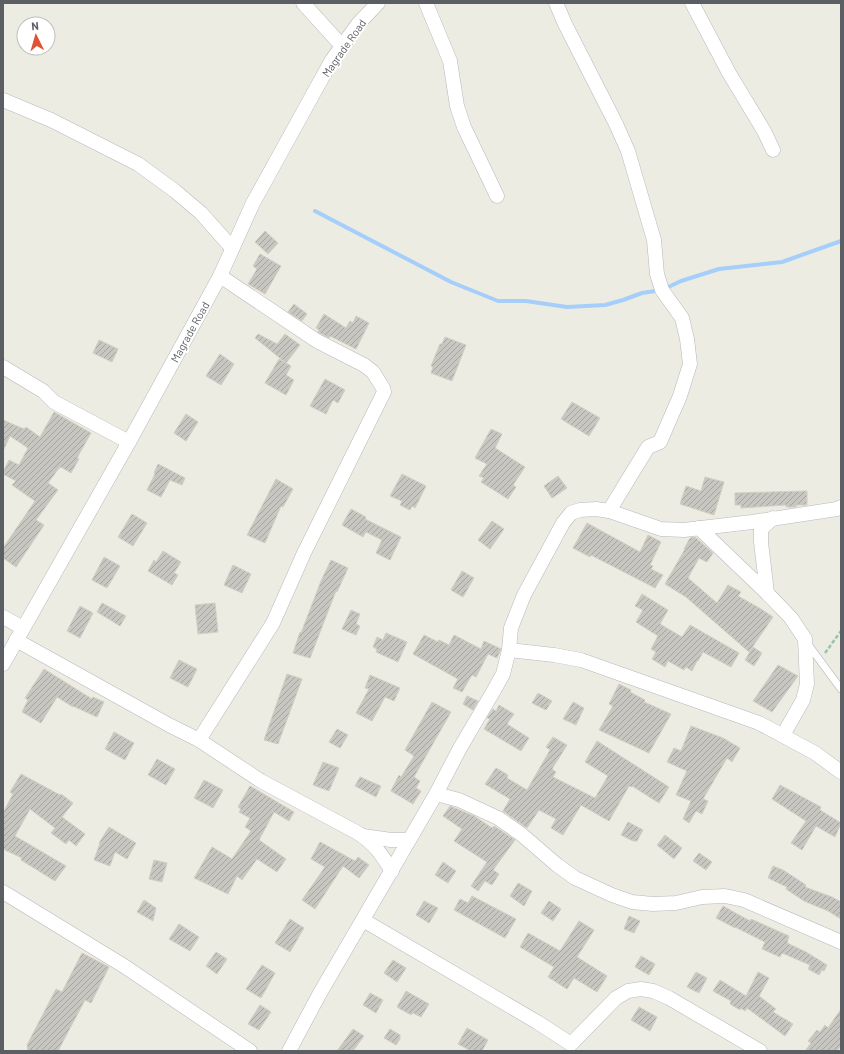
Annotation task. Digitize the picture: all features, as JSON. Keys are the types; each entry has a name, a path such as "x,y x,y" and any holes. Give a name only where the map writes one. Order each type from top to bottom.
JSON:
{"street":[{"path":"303,3 342,46"},
{"name":"Magrade Road","path":"3,664 130,442 220,276 257,196 332,60 358,24 378,3"},
{"path":"426,3 450,61 457,106 464,127 497,196"},
{"path":"556,3 628,151 654,240 657,274 662,290 682,318 687,339 690,364 680,396 660,442 648,447 609,511"},
{"path":"692,3 729,73 764,131 773,150"},
{"path":"3,100 51,120 138,164 175,191 201,214 232,248"},
{"path":"199,740 273,623 304,553 384,392 381,383 368,368 317,341 220,276"},
{"path":"3,368 43,391 54,402 130,442"},
{"path":"289,1051 320,993 392,871 503,674 509,650 511,628 524,595 563,523 571,513 580,510 596,509 609,511 661,529 684,530 752,522 837,509 841,507"},
{"path":"767,593 761,542 761,529 773,518"},
{"path":"699,528 791,618 805,639 807,684 803,700 783,735"},
{"path":"3,618 23,628"},
{"path":"16,640 169,725 199,740 261,781 344,824 371,842 382,855 392,871"},
{"path":"509,650 554,655 581,660 759,723 815,753 841,772"},
{"path":"436,794 459,800 498,818 521,834 575,878 612,895 632,902 653,904 676,903 702,897 725,896 744,900 841,942"},
{"path":"363,836 391,840 409,840"},
{"path":"3,892 124,966 250,1051"},
{"path":"363,920 537,1022 571,1048 616,998 628,991 641,989 653,991 669,998 760,1051"}],"lane":[{"path":"805,639 841,689"}],"path":[{"path":"820,660 841,632"}],"building":[{"path":"265,231 278,243 268,254 255,242"},
{"path":"260,254 281,266 265,294 248,284 257,269 253,266"},
{"path":"294,304 307,314 302,321 288,312"},
{"path":"324,314 346,328 350,321 353,323 356,316 369,323 356,349 330,336 329,338 318,332 319,330 316,328"},
{"path":"258,334 277,344 285,334 300,345 286,363 255,338"},
{"path":"445,337 466,345 452,381 431,373 433,367 431,366 440,344 442,344"},
{"path":"99,340 118,349 112,362 93,353"},
{"path":"220,354 234,364 221,385 206,376"},
{"path":"279,359 291,366 286,375 294,380 286,395 265,383"},
{"path":"325,379 345,390 338,403 333,400 326,414 310,406"},
{"path":"572,402 600,418 589,436 561,419"},
{"path":"54,412 91,433 77,458 79,459 71,473 61,467 48,483 58,490 36,520 44,525 16,567 3,558 3,548 35,501 12,485 16,481 3,474 9,460 19,465 28,448 10,436 3,451 3,420 24,429 26,427 40,437"},
{"path":"186,414 198,422 186,441 174,433"},
{"path":"491,429 502,434 495,448 525,467 513,485 516,487 508,499 481,482 484,478 479,476 487,464 475,458"},
{"path":"158,464 185,478 182,485 170,480 161,497 147,490"},
{"path":"402,474 426,486 415,508 412,506 410,510 400,505 402,501 390,496"},
{"path":"558,476 567,488 552,498 544,486"},
{"path":"705,477 724,482 714,515 680,504 686,486 701,491"},
{"path":"276,479 293,489 283,507 281,506 265,543 247,535"},
{"path":"807,491 807,505 796,505 796,507 786,507 786,505 741,508 741,505 735,505 735,493"},
{"path":"351,509 366,517 365,519 401,537 390,560 376,553 382,540 366,532 363,537 342,525"},
{"path":"132,514 147,523 133,546 118,537"},
{"path":"492,521 504,529 490,549 478,540"},
{"path":"587,523 640,552 648,535 661,542 650,565 653,566 651,569 663,575 655,588 591,555 590,557 573,548"},
{"path":"695,537 713,553 707,562 699,558 688,578 717,603 728,585 741,592 738,596 773,617 749,652 686,597 665,584 690,538"},
{"path":"163,551 181,562 174,573 178,575 172,585 148,571 154,560 156,562"},
{"path":"104,557 120,566 107,588 92,580"},
{"path":"331,560 348,568 337,592 336,591 310,658 293,653 300,632 301,633 321,581"},
{"path":"233,565 251,574 242,593 224,585"},
{"path":"462,571 474,578 463,597 451,590"},
{"path":"642,594 668,610 660,624 682,637 690,625 739,653 731,667 703,652 692,671 686,667 684,670 668,661 665,667 652,659 656,652 651,649 658,636 636,622 643,610 635,606"},
{"path":"102,603 126,616 120,626 97,612"},
{"path":"215,603 218,632 198,634 195,605"},
{"path":"80,606 93,613 80,638 67,631"},
{"path":"351,610 360,614 356,624 360,626 356,635 342,629"},
{"path":"386,633 407,642 398,662 376,652 377,649 373,647 377,637 383,640"},
{"path":"424,635 438,642 439,640 449,645 454,635 481,649 484,641 501,649 497,658 488,654 476,677 472,675 462,692 453,688 458,679 413,654"},
{"path":"753,647 762,653 754,666 745,660"},
{"path":"179,660 197,669 188,687 170,678"},
{"path":"778,665 798,676 772,712 753,701"},
{"path":"44,669 92,699 93,697 104,702 97,717 73,707 57,697 41,723 22,712 28,700 25,698"},
{"path":"287,674 302,679 278,744 264,740"},
{"path":"370,675 400,688 394,701 385,697 372,721 356,713 369,689 365,688"},
{"path":"619,684 645,700 644,702 671,714 649,753 599,730 613,706 609,704"},
{"path":"538,693 552,701 546,710 532,703"},
{"path":"467,696 478,701 473,710 463,704"},
{"path":"432,702 451,712 414,777 420,781 416,788 421,791 413,804 391,791 399,775 401,777 414,756 405,750"},
{"path":"573,702 584,708 576,725 563,719"},
{"path":"499,705 514,714 507,724 529,738 521,751 484,729 490,719 487,718 493,709 496,711"},
{"path":"691,726 723,738 740,748 732,762 727,758 703,799 708,801 702,814 696,811 689,823 683,819 691,801 676,795 687,771 667,762 674,748 681,751"},
{"path":"337,729 348,735 340,748 329,742"},
{"path":"114,732 134,743 125,760 105,749"},
{"path":"553,737 567,745 552,769 556,772 553,777 595,798 608,776 585,762 597,741 669,787 659,803 632,786 629,786 609,821 581,805 563,835 551,828 556,819 539,810 527,828 503,811 510,799 485,784 496,768 508,775 507,778 527,790 550,750 546,747"},
{"path":"157,759 175,769 166,785 148,775"},
{"path":"323,762 339,768 329,791 313,785"},
{"path":"21,774 60,795 61,794 73,803 62,817 85,834 76,846 69,840 66,844 51,833 55,828 30,809 15,836 66,866 55,881 21,860 22,858 3,849 3,813 13,794 10,792"},
{"path":"360,777 381,786 376,797 355,786"},
{"path":"204,780 223,790 213,808 194,798"},
{"path":"780,785 821,807 820,810 841,823 835,837 816,826 802,850 791,843 806,821 772,799"},
{"path":"250,786 294,812 289,821 274,812 259,840 286,859 277,872 257,859 242,880 237,876 228,894 194,878 212,847 232,859 251,831 245,827 250,818 239,812 241,809 238,807"},
{"path":"450,806 474,816 492,828 494,826 515,840 493,870 499,874 492,885 485,881 478,891 471,886 487,862 454,841 462,829 443,816"},
{"path":"628,822 643,830 637,841 633,841 621,835"},
{"path":"109,827 136,843 127,859 115,852 110,866 94,860 99,843"},
{"path":"665,835 682,848 674,859 657,845"},
{"path":"320,842 355,861 358,857 369,865 359,878 343,866 315,909 302,900 325,867 311,859"},
{"path":"699,853 712,862 706,870 693,861"},
{"path":"154,860 167,863 162,882 149,879"},
{"path":"443,862 456,871 448,883 435,875"},
{"path":"773,866 783,870 806,885 805,887 841,902 841,919 828,911 804,901 786,889 787,887 768,878"},
{"path":"518,883 532,891 524,906 510,896"},
{"path":"472,896 516,919 505,938 454,910 460,899 468,903"},
{"path":"144,900 156,908 153,921 137,912"},
{"path":"424,901 438,908 429,923 416,915"},
{"path":"549,901 561,909 553,921 541,913"},
{"path":"723,906 750,921 751,919 789,936 787,943 806,952 827,965 824,971 822,970 819,975 808,969 810,965 782,953 780,957 762,949 765,942 716,918"},
{"path":"629,916 640,921 634,933 624,929"},
{"path":"290,919 304,928 290,952 275,943"},
{"path":"579,921 594,930 577,957 607,976 597,992 574,978 567,989 548,977 554,967 520,947 528,933 560,951"},
{"path":"179,924 199,937 190,951 169,939"},
{"path":"216,952 227,959 217,974 206,966"},
{"path":"82,953 109,967 91,1003 85,1000 58,1051 28,1051 27,1045 56,989 62,992"},
{"path":"641,956 655,964 649,975 635,967"},
{"path":"393,960 406,968 397,982 384,973"},
{"path":"262,965 275,973 261,998 246,989"},
{"path":"696,972 707,978 699,993 687,987"},
{"path":"758,972 769,978 759,996 776,1009 773,1012 793,1024 785,1036 747,1008 745,1011 741,1008 740,1010 730,1004 731,1001 713,991 720,980 746,996"},
{"path":"406,991 429,1004 421,1017 413,1013 411,1015 397,1007"},
{"path":"370,993 383,1000 376,1013 363,1005"},
{"path":"260,1005 271,1012 259,1030 248,1024"},
{"path":"639,1007 657,1017 650,1031 631,1020"},
{"path":"841,1009 841,1046 837,1051 805,1051 811,1043 808,1041 817,1030 820,1032 825,1025 828,1028"},
{"path":"467,1028 488,1040 482,1051 471,1051 458,1044"},
{"path":"353,1029 364,1036 353,1051 337,1051"},
{"path":"390,1029 400,1035 400,1039 396,1045 384,1038"}],"waterway":[{"path":"315,211 451,282 498,301 526,301 567,307 605,305 642,293 662,290 681,281 719,269 782,262 841,241"}]}
